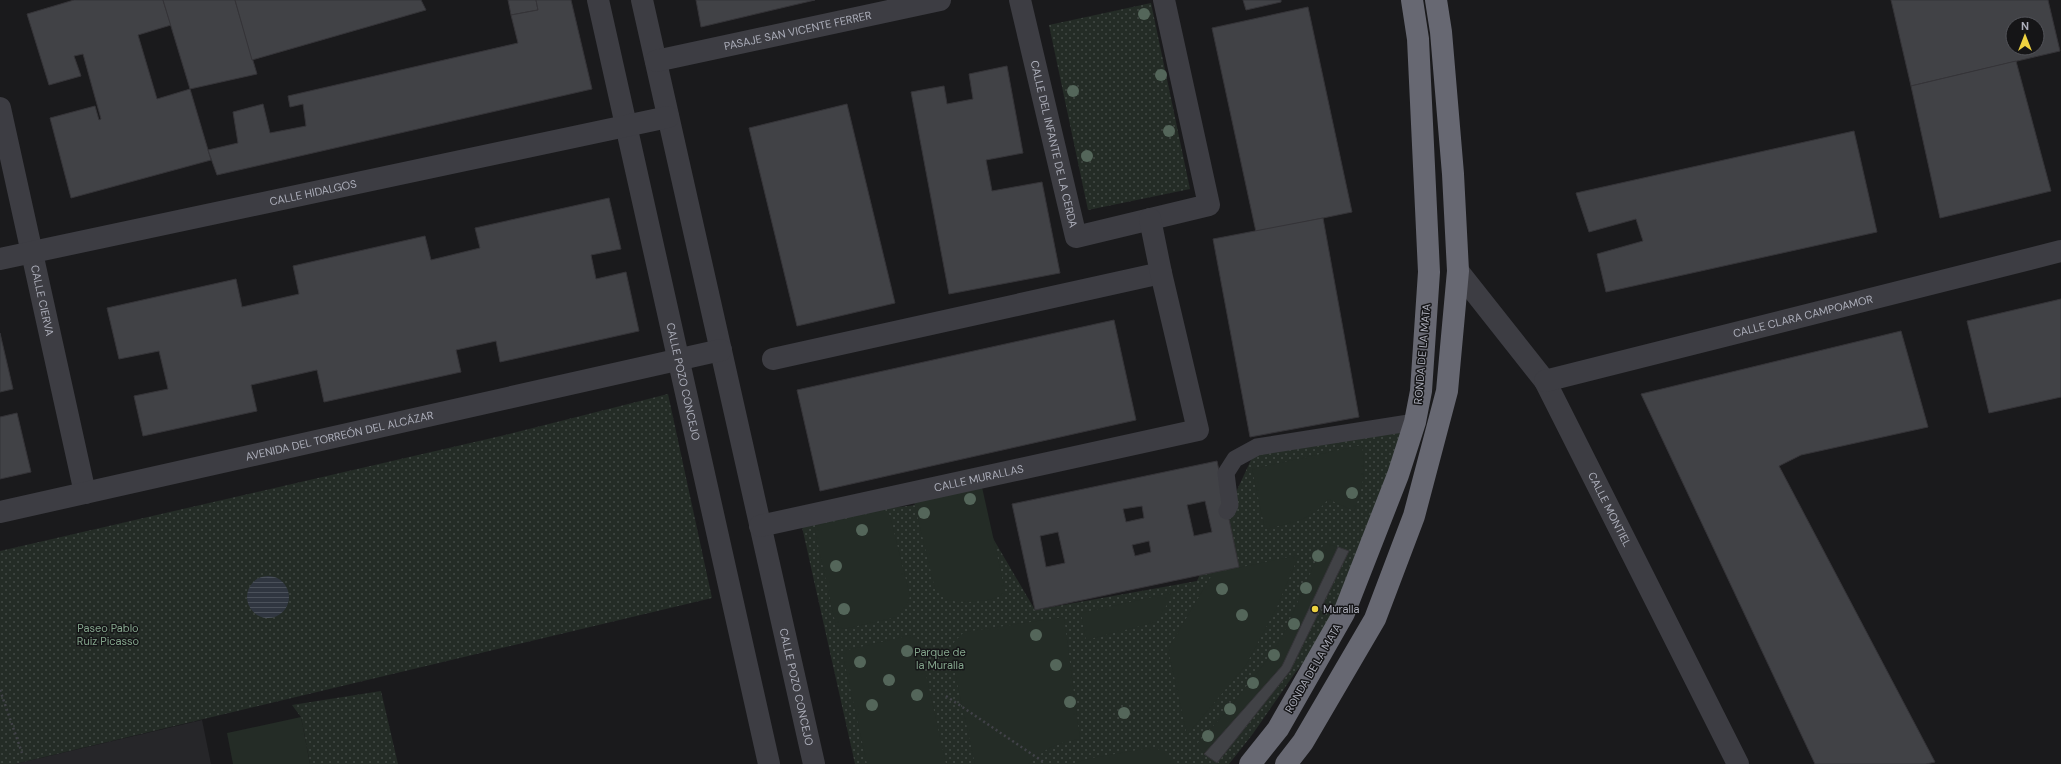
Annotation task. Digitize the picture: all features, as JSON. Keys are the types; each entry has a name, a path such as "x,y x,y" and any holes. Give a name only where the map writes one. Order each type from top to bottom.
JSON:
{"highway":[{"name":"RONDA DE LA MATA","path":"1250,764 1278,729 1344,613 1398,475 1415,422 1421,391 1429,272 1418,39 1412,0"},
{"path":"1286,764 1303,742 1375,619 1414,516 1447,391 1458,271 1453,174 1441,32 1436,0"}],"street":[{"name":"CALLE POZO CONCEJO","path":"598,0 680,358 769,764"},
{"name":"CALLE POZO CONCEJO","path":"642,0 814,764"},
{"name":"PASAJE SAN VICENTE FERRER","path":"656,61 940,0"},
{"name":"CALLE DEL INFANTE DE LA CERDA","path":"1020,0 1076,237 1209,205 1164,0"},
{"name":"CALLE CIERVA","path":"0,108 86,493"},
{"name":"CALLE HIDALGOS","path":"0,259 668,117"},
{"path":"773,360 1161,273 1150,219"},
{"name":"CALLE CLARA CAMPOAMOR","path":"1545,381 2061,251"},
{"name":"CALLE MONTIEL","path":"1458,271 1545,381 1738,764"},
{"name":"CALLE MURALLAS","path":"760,526 1198,430 1161,273"},
{"name":"AVENIDA DEL TORREÓN DEL ALCÁZAR","path":"0,512 721,350"}],"lane":[{"path":"1227,510 1230,505 1226,473 1235,459 1257,447 1415,422"}],"path":[{"path":"0,690 22,753"},
{"path":"946,696 1045,763"}],"shaded area":[{"path":"264,576 272,576 280,579 286,585 289,597 286,609 280,615 272,618 264,618 256,615 250,609 247,601 247,593 250,585 256,579"},
{"path":"202,720 211,764 15,764"}],"green space":[{"path":"1151,3 1190,189 1088,210 1049,25"},
{"name":"Paseo Pablo Ruiz Picasso","path":"668,394 712,598 15,764 0,764 0,551 505,435"},
{"name":"Parque de la Muralla","path":"1415,422 1344,613 1295,673 1252,735 1229,764 855,764 800,518 970,499 1035,610 1197,581 1257,447"},
{"path":"1362,445 1364,471 1360,494 1354,511 1328,499 1308,517 1292,523 1265,529 1252,469"},
{"path":"982,487 1004,586 1004,594 992,599 974,602 950,600 944,598 935,589 914,502"},
{"path":"885,510 890,516 910,596 909,599 897,617 844,629 836,626 815,531 819,525"},
{"path":"1324,543 1338,547 1282,666 1204,754 1196,745 1225,713 1268,659 1282,637"},
{"path":"1299,555 1277,607 1246,665 1187,735 1168,649 1213,573"},
{"path":"1175,592 1156,622 1086,640 1081,613"},
{"path":"1064,617 1080,739 1058,744 1040,754 1028,764 975,764 951,655 954,642 964,632"},
{"path":"911,635 918,639 946,764 867,764 843,656 847,650"},
{"path":"381,691 398,764 310,764 301,717 292,705"},
{"path":"301,717 310,764 233,764 227,733"},
{"path":"1155,747 1164,753 1174,764 1071,764 1092,758"}],"building":[{"path":"74,0 163,0 171,25 138,35 157,99 190,89 211,160 71,198 50,118 95,106 99,120 101,119 83,54 74,56 81,76 49,85 27,14"},
{"path":"163,0 235,0 257,74 190,89"},
{"path":"235,0 421,0 426,10 252,60"},
{"path":"508,0 536,0 538,10 511,15"},
{"path":"536,0 571,0 592,89 217,175 208,150 238,143 233,112 263,104 270,133 306,126 303,104 290,107 288,96 518,43 511,15 538,10"},
{"path":"696,0 815,0 701,27"},
{"path":"1243,0 1281,0 1281,2 1246,10"},
{"path":"1891,0 2048,0 2060,51 2045,55 2045,16 2005,16 2005,56 2039,56 1911,86"},
{"path":"1308,7 1352,212 1256,232 1212,28"},
{"path":"2016,61 2051,191 1940,218 1911,86"},
{"path":"1007,66 1023,153 986,160 992,191 1042,182 1060,273 949,294 911,92 944,86 947,104 973,99 969,74"},
{"path":"847,104 895,303 797,326 749,128"},
{"path":"1854,131 1877,232 1606,292 1597,254 1643,241 1636,219 1589,232 1576,193"},
{"path":"609,198 621,249 591,255 596,279 626,272 639,331 500,362 496,341 456,350 461,372 324,402 317,370 251,385 257,411 143,436 134,396 168,389 159,351 119,359 107,308 236,279 242,307 299,294 293,266 425,236 431,260 480,248 475,228"},
{"path":"1323,218 1359,417 1250,437 1213,239"},
{"path":"2061,299 2061,397 1989,413 1967,321"},
{"path":"1114,320 1136,420 820,491 797,390"},
{"path":"1901,331 1928,427 1801,455 1779,466 1935,762 1926,764 1815,764 1641,394"},
{"path":"0,333 13,389 0,392"},
{"path":"17,413 31,472 0,479 0,417"},
{"path":"1217,461 1239,567 1035,610 1012,504","holes":["1205,501 1212,532 1194,536 1187,505","1142,506 1144,518 1126,522 1123,509","1058,532 1065,563 1046,567 1040,536","1149,541 1151,552 1135,556 1132,545"]},
{"name":"Muralla","path":"1338,547 1349,551 1290,671 1217,763 1204,754 1282,666"}],"place":[{"name":"Muralla","path":"1315,609"}]}
